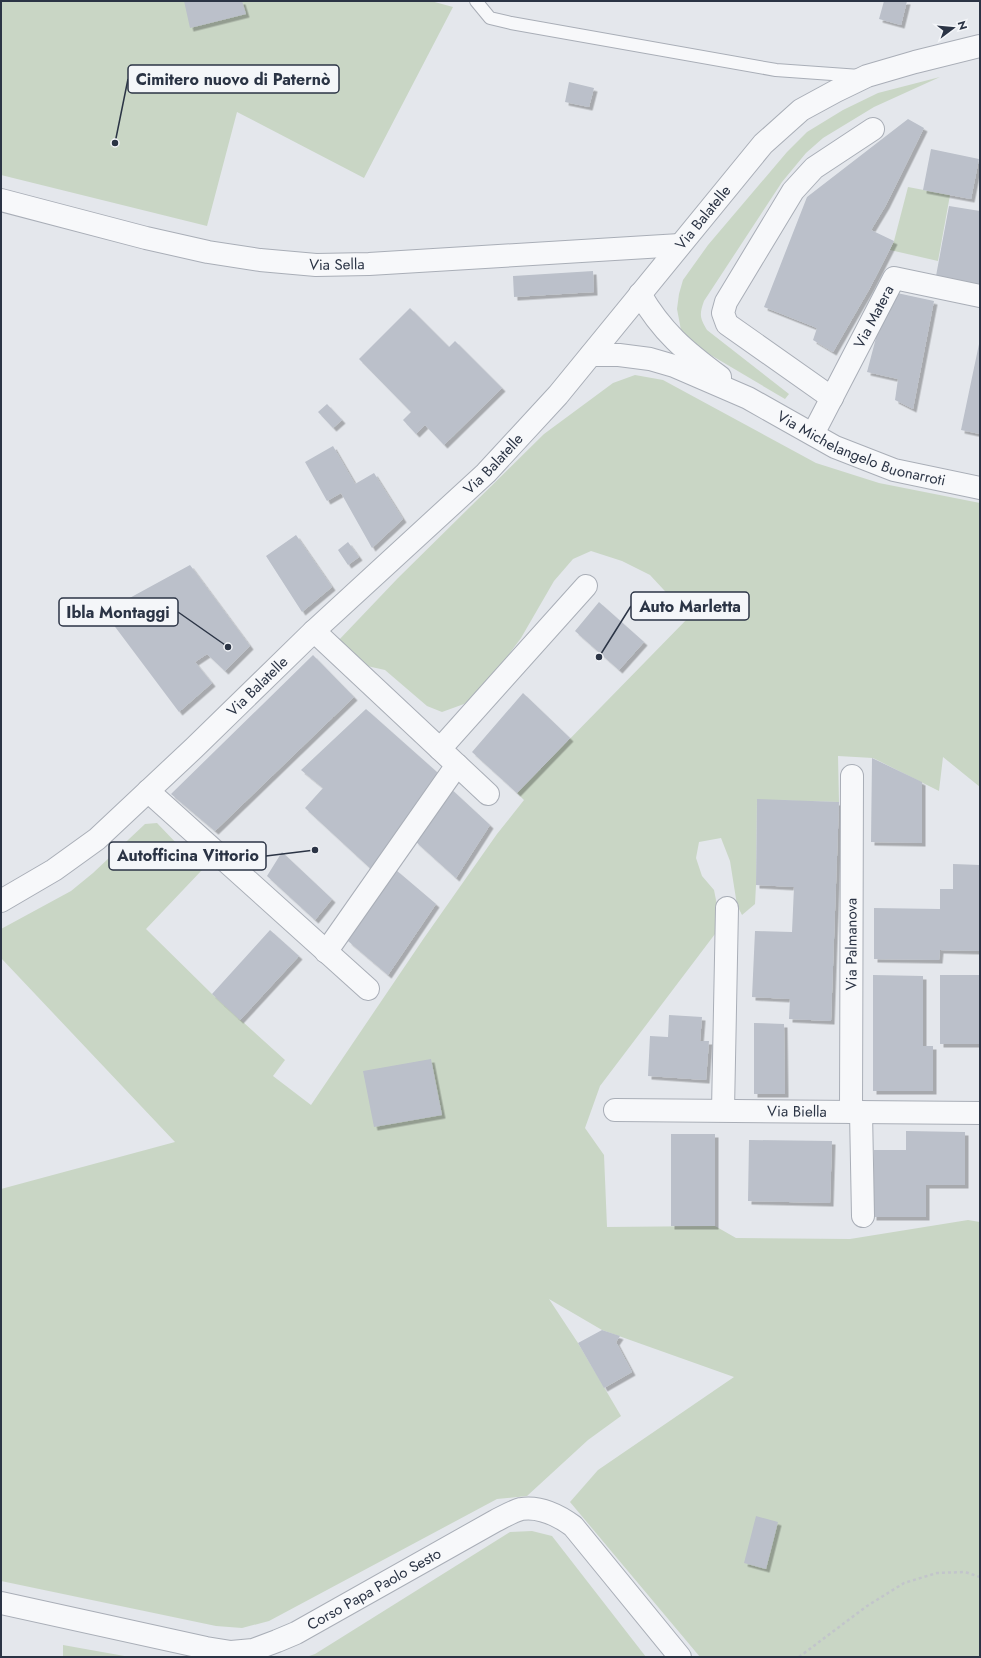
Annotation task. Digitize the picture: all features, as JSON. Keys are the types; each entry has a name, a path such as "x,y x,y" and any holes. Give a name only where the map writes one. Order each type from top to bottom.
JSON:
{"street":[{"name":"Via Balatelle","path":"1,901 54,870 97,839 314,631 486,473 558,395 763,144 801,110 868,76 915,62 980,46"},
{"path":"832,398 727,324 723,312 726,302 793,191 814,168 873,129"},
{"name":"Via Sella","path":"1,200 146,238 208,252 260,260 316,265 369,264 680,245"},
{"name":"Via Matera","path":"813,434 894,278 980,296"},
{"path":"640,294 652,315 682,348 748,398"},
{"path":"591,355 620,355 650,359 674,366 748,398"},
{"name":"Via Michelangelo Buonarroti","path":"748,398 835,447 894,470 980,488"},
{"path":"440,749 586,586"},
{"path":"314,631 488,794"},
{"path":"326,952 457,765"},
{"name":"Via Palmanova","path":"852,776 856,1112 863,1216"},
{"path":"148,791 368,989"},
{"path":"723,1110 727,908"},
{"name":"Via Biella","path":"615,1110 980,1113"},
{"name":"Corso Papa Paolo Sesto","path":"1,1604 219,1650 232,1652 253,1650 296,1633 495,1520 520,1509 542,1510 560,1516 573,1526 680,1657"}],"lane":[{"path":"476,1 490,18 512,23 776,70 868,76"}],"path":[{"path":"799,1657 867,1606 904,1583 937,1573 965,1572 980,1577"}],"green space":[{"path":"1,1 431,1 453,7 364,178 237,112 207,226 1,175"},
{"path":"940,77 874,107 823,138 806,153 782,182 704,301 701,316 707,330 789,394 785,399 687,341 681,330 677,309 683,280 708,245 787,152 807,132 843,110 878,93"},
{"path":"908,187 950,195 938,261 890,250 894,241"},
{"path":"635,375 663,380 816,463 879,483 980,503 980,787 943,757 939,791 873,758 838,756 839,802 757,800 755,904 742,915 737,905 730,861 721,838 699,842 696,858 702,876 714,890 718,910 715,934 600,1086 585,1128 604,1155 607,1227 715,1226 736,1238 850,1239 968,1220 980,1222 980,1657 700,1657 570,1502 598,1470 734,1377 602,1330 549,1299 578,1343 621,1416 588,1440 527,1496 497,1499 269,1621 242,1628 216,1626 1,1581 1,1189 175,1142 1,958 1,929 71,891 93,873 145,824 157,823 202,870 146,929 212,994 285,1060 273,1076 311,1105 424,938 497,834 524,800 517,793 689,617 650,575 622,561 591,551 573,559 554,581 521,638 487,684 464,704 442,712 427,706 385,670 367,666 337,642 398,578 544,434 613,383"},
{"path":"532,1531 552,1536 646,1657 306,1657 315,1654 510,1532"},
{"path":"63,1645 130,1657 63,1657"}],"building":[{"path":"184,1 242,1 246,14 190,28"},
{"path":"884,1 907,1 901,25 879,19"},
{"path":"569,82 594,88 589,107 565,102"},
{"path":"908,119 924,128 886,205 871,230 894,241 870,288 833,352 813,340 817,328 764,307 807,197"},
{"path":"931,149 979,159 971,199 923,190"},
{"path":"949,206 980,211 980,284 936,276"},
{"path":"593,271 594,292 514,297 513,276"},
{"path":"897,293 934,301 913,409 895,400 898,379 867,372 877,334"},
{"path":"410,308 449,347 455,341 502,388 444,445 425,425 416,434 403,420 411,412 359,359"},
{"path":"980,344 980,434 961,430"},
{"path":"327,404 342,420 333,428 318,412"},
{"path":"333,446 355,484 374,473 403,519 372,548 341,493 327,501 305,462"},
{"path":"296,535 332,587 302,612 266,556"},
{"path":"348,542 359,557 348,565 338,550"},
{"path":"190,565 250,646 225,671 207,654 195,662 212,683 179,712 104,612"},
{"path":"599,602 644,642 619,670 575,631"},
{"path":"313,655 354,697 215,831 171,794"},
{"path":"523,693 570,738 517,793 472,752"},
{"path":"366,709 438,773 371,869 305,808 323,788 301,770"},
{"path":"872,758 922,782 922,843 871,842"},
{"path":"450,788 490,825 456,878 415,841"},
{"path":"757,799 839,802 831,1021 789,1019 790,999 752,997 755,931 792,932 794,887 756,885"},
{"path":"282,852 332,899 315,920 267,876"},
{"path":"953,864 980,865 980,951 940,950 939,960 874,959 874,908 940,909 940,889 953,889"},
{"path":"396,870 436,904 388,975 348,941"},
{"path":"270,930 299,956 240,1020 212,994"},
{"path":"873,975 923,976 923,1046 933,1046 933,1091 873,1091"},
{"path":"940,975 980,975 980,1044 940,1044"},
{"path":"669,1015 702,1017 700,1041 709,1041 706,1080 648,1076 650,1036 668,1037"},
{"path":"754,1023 784,1024 785,1094 754,1094"},
{"path":"431,1059 442,1115 374,1127 363,1071"},
{"path":"906,1131 965,1132 965,1185 926,1185 926,1217 873,1217 874,1150 906,1150"},
{"path":"671,1134 715,1134 715,1226 671,1226"},
{"path":"749,1140 832,1141 830,1203 748,1201"},
{"path":"602,1330 620,1336 616,1342 632,1372 604,1388 578,1343"},
{"path":"756,1516 778,1522 766,1569 744,1563"}],"place":[{"name":"Cimitero nuovo di Paternò","path":"115,143"},
{"name":"Ibla Montaggi","path":"228,647"},
{"name":"Auto Marletta","path":"599,657"},
{"name":"Autofficina Vittorio","path":"315,850"}]}
